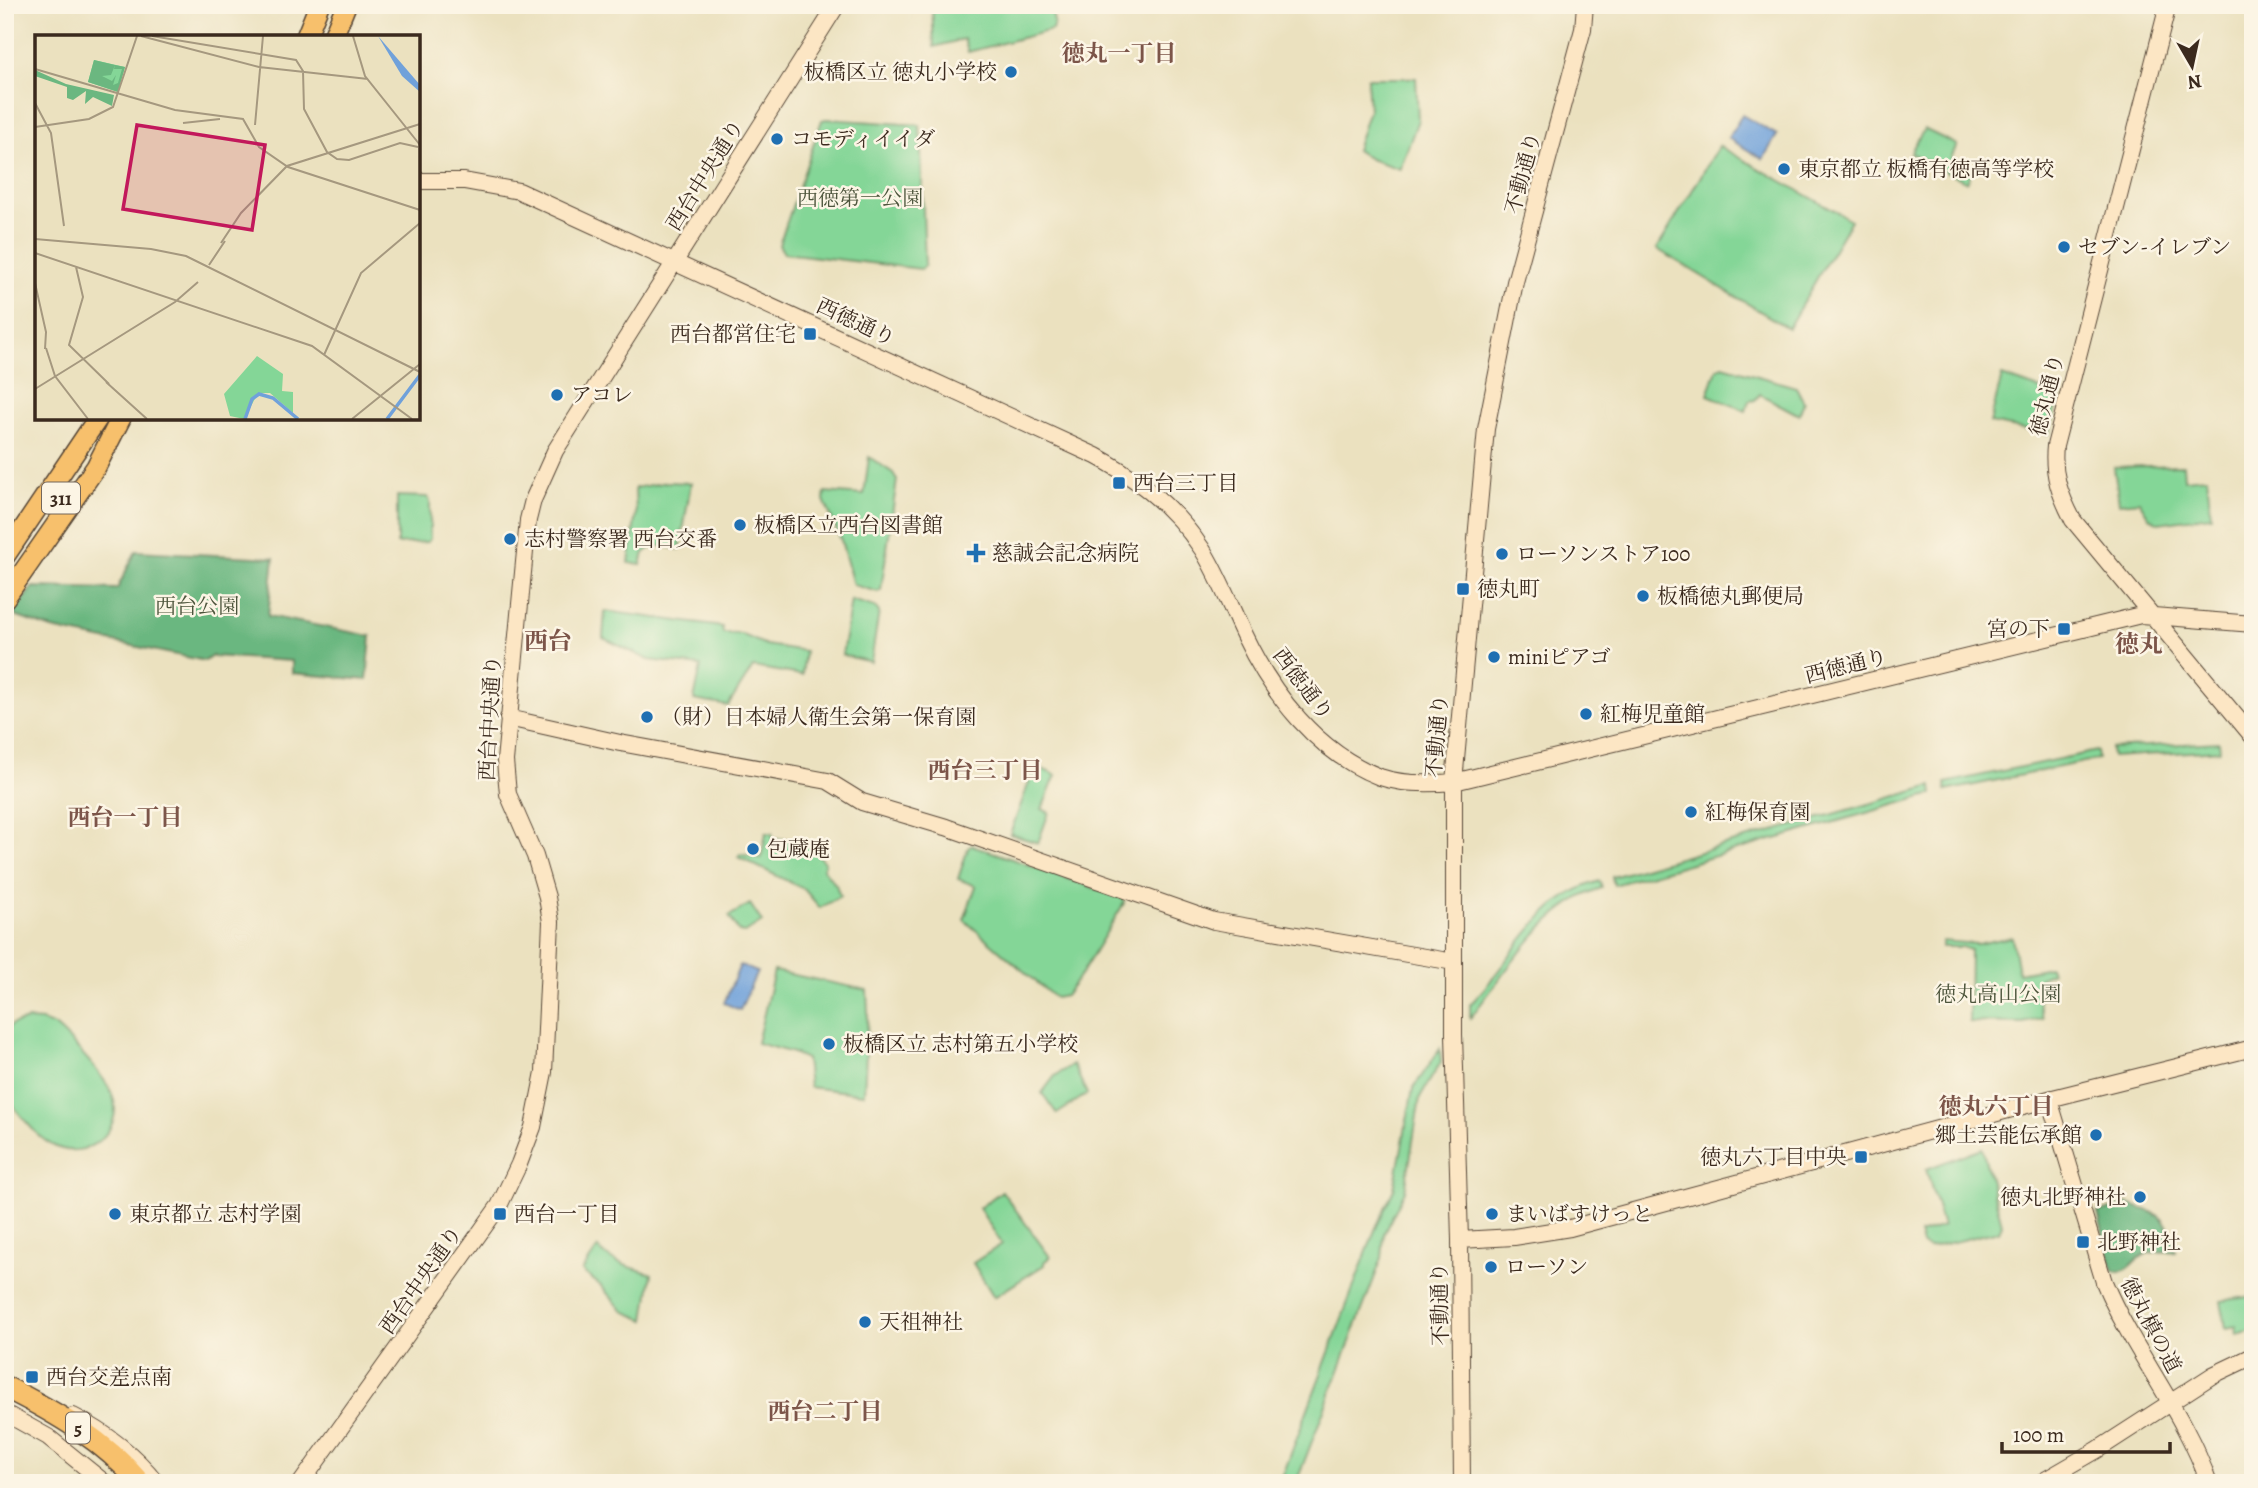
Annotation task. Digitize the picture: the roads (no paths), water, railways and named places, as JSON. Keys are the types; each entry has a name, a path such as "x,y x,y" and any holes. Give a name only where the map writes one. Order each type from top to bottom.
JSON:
{"highway":[{"name":"5","path":"5,1387 75,1426 114,1456 140,1483"},
{"name":"5","path":"5,1401 67,1436 122,1483"}],"main road":[{"path":"307,35 319,5"},
{"path":"320,35 332,5"},
{"path":"334,35 346,5"},
{"path":"5,533 84,420"},
{"name":"311","path":"5,556 97,420"},
{"path":"5,598 96,467 118,420"},
{"name":"311","path":"5,579 118,420"}],"street":[{"name":"西台中央通り","path":"301,1483 499,1206 533,1127 544,1072 551,922 535,856 508,794 505,761 525,538 533,500 555,452 837,5"},
{"name":"不動通り","path":"1462,1483 1454,782 1486,429 1515,282 1583,29 1585,5"},
{"name":"徳丸通り","path":"2168,5 2053,462 2062,498 2073,520 2253,737"},
{"name":"西徳通り","path":"420,181 484,183 519,191 1096,456 1132,477 1171,510 1202,549 1252,651 1302,723 1339,755 1382,778 1418,783 1454,782 2141,615 2253,624"},
{"path":"508,718 620,743 828,781 862,802 946,827 1214,920 1454,962"},
{"path":"1460,1240 1528,1236 1570,1228 2049,1099 2253,1048"},
{"name":"徳丸槙の道","path":"2049,1099 2104,1282 2132,1341 2196,1449 2209,1483"},
{"path":"2040,1483 2097,1450 2213,1375 2253,1356"},
{"path":"5,1381 97,1428 157,1483"},
{"path":"5,1413 48,1437 105,1483"}],"water":[{"path":"1742,115 1777,135 1763,159 1728,138"},
{"path":"740,965 757,972 740,1010 724,1003"}],"place":[{"name":"板橋区立 徳丸小学校","path":"1011,72"},
{"name":"コモディイイダ","path":"777,139"},
{"name":"東京都立 板橋有徳高等学校","path":"1784,169"},
{"name":"セブン-イレブン","path":"2064,247"},
{"name":"西台都営住宅","path":"810,334"},
{"name":"アコレ","path":"557,395"},
{"name":"西台三丁目","path":"1119,483"},
{"name":"板橋区立西台図書館","path":"740,525"},
{"name":"志村警察署 西台交番","path":"510,539"},
{"name":"慈誠会記念病院","path":"976,553"},
{"name":"ローソンストア100","path":"1502,554"},
{"name":"徳丸町","path":"1463,589"},
{"name":"板橋徳丸郵便局","path":"1643,596"},
{"name":"宮の下","path":"2064,629"},
{"name":"miniピアゴ","path":"1494,657"},
{"name":"紅梅児童館","path":"1586,714"},
{"name":"（財）日本婦人衛生会第一保育園","path":"647,717"},
{"name":"紅梅保育園","path":"1691,812"},
{"name":"包蔵庵","path":"753,849"},
{"name":"板橋区立 志村第五小学校","path":"829,1044"},
{"name":"郷土芸能伝承館","path":"2096,1135"},
{"name":"徳丸六丁目中央","path":"1861,1157"},
{"name":"徳丸北野神社","path":"2140,1197"},
{"name":"東京都立 志村学園","path":"115,1214"},
{"name":"西台一丁目","path":"500,1214"},
{"name":"まいばすけっと","path":"1492,1214"},
{"name":"北野神社","path":"2083,1242"},
{"name":"ローソン","path":"1491,1267"},
{"name":"天祖神社","path":"865,1322"},
{"name":"西台交差点南","path":"32,1377"}],"district":[{"name":"徳丸一丁目","path":"1119,53"},
{"name":"西台","path":"548,641"},
{"name":"徳丸","path":"2139,644"},
{"name":"西台三丁目","path":"985,770"},
{"name":"西台一丁目","path":"125,817"},
{"name":"徳丸六丁目","path":"1996,1106"},
{"name":"西台二丁目","path":"825,1411"}],"park label":[{"name":"西徳第一公園","path":"860,198"},
{"name":"西台公園","path":"197,606"},
{"name":"徳丸高山公園","path":"1998,994"}]}
